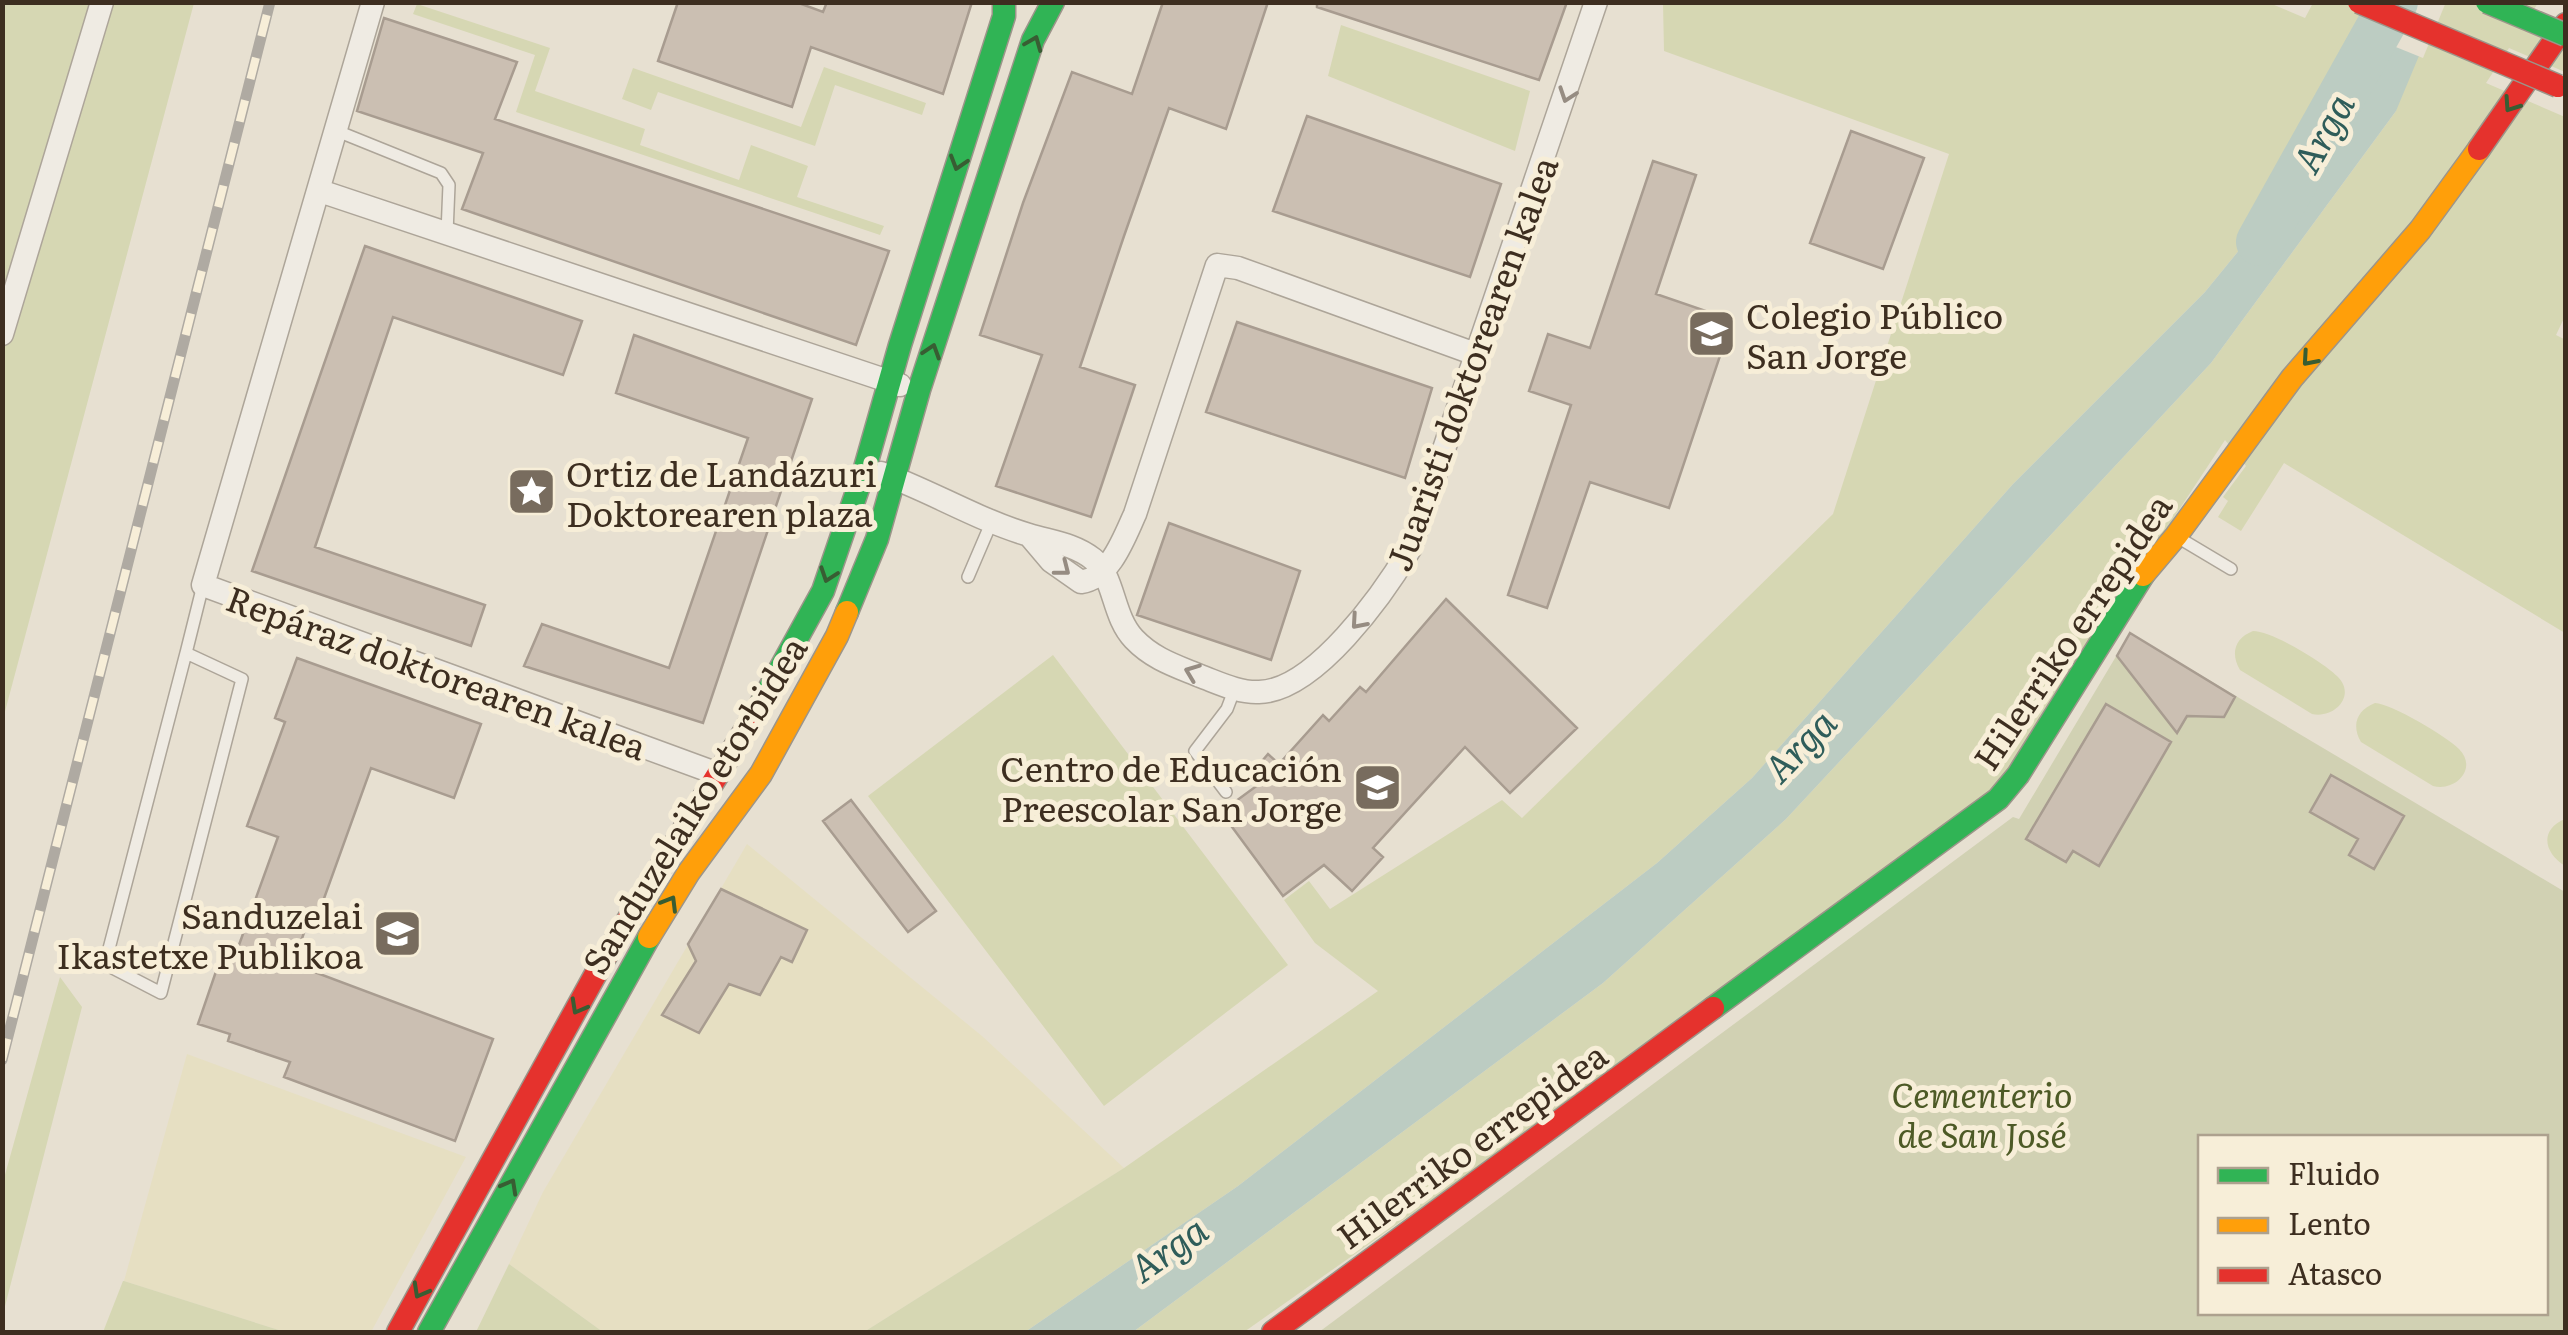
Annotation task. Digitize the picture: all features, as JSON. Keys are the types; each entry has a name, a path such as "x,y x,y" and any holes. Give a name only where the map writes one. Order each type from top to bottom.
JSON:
{"main road":[{"name":"Sanduzelaiko etorbidea","path":"398,1332 604,960 756,714 823,591 865,468 1004,16 1004,2"},
{"name":"Sanduzelaiko etorbidea","path":"429,1332 629,970 689,872 761,774 837,636 872,553 919,390 1033,40 1053,2"},
{"path":"2360,2 2562,87"},
{"path":"2487,2 2566,34"},
{"name":"Hilerriko errepidea","path":"1272,1332 1998,799 2018,774 2139,580 2292,378 2420,230 2566,24"}],"street":[{"path":"2,334 102,2"},
{"name":"Repáraz doktorearen kalea","path":"373,2 203,586 718,774"},
{"name":"Juaristi doktorearen kalea","path":"1236,688 1261,692 1285,686 1309,670 1348,633 1388,586 1410,549 1596,2"},
{"path":"320,192 919,390"},
{"path":"865,468 1029,535 1073,578 1088,582 1104,569 1121,545 1135,514 1217,265 1238,268 1478,355"},
{"path":"1104,569 1120,620 1137,643 1160,660 1236,688"}],"lane":[{"path":"336,131 441,173 449,185 447,233"},
{"path":"968,577 992,519"},
{"path":"2176,536 2231,569"},
{"path":"186,653 242,679 161,992 105,964 203,586"},
{"path":"1226,792 1195,751 1227,709 1236,688"}],"shaded area":[{"path":"747,844 982,1036 1124,1168 864,1332 603,1332 509,1264 543,1192"},
{"path":"187,1054 466,1157 371,1332 285,1332 124,1281"}],"green space":[{"path":"2267,2 2305,18 2313,3 2396,3 2351,113 2205,292 2013,484 1752,778 1657,863 1238,1186 1025,1332 864,1332 1124,1168 1378,991 1315,943 1284,900 1309,881 1330,909 1502,800 1522,818 1833,514 1949,154 1664,51 1663,3"},
{"path":"2,3 194,3 3,719 2,719"},
{"path":"2400,3 2538,3 2521,29 2565,48 2565,72 2509,48 2486,83 2565,117 2566,314 2556,335 2566,340 2565,633 2284,463 2241,531 2218,517 2228,501 2223,497 2246,466 2225,440 1997,786 1660,1039 1244,1332 1133,1332 1603,983 1786,819 2211,363 2396,111"},
{"path":"417,4 550,48 535,91 645,129 640,145 739,180 751,145 808,166 797,197 884,226 880,235 516,112 535,55 413,14"},
{"path":"1341,25 1530,91 1515,151 1328,76"},
{"path":"824,67 926,103 922,115 835,85 815,146 658,92 651,110 622,99 633,68 801,127"},
{"path":"2253,631 2284,642 2330,670 2343,683 2341,704 2328,713 2312,714 2240,670 2236,647"},
{"name":"Cementerio de San José","path":"2130,633 2565,892 2565,1332 1319,1332 2013,817 2019,819"},
{"path":"1053,655 1288,965 1104,1106 868,796"},
{"path":"2375,703 2406,715 2452,743 2464,756 2462,777 2449,785 2433,786 2361,742 2356,730 2358,719"},
{"path":"2566,819 2565,866 2552,855 2547,842 2551,829"},
{"path":"60,977 82,1007 3,1314 3,1182"},
{"path":"509,1264 603,1332 476,1332"},
{"path":"124,1281 285,1332 103,1332"}],"water":[{"path":"2396,3 2441,3 2396,111 2211,363 1786,819 1603,983 1133,1332 1025,1332 1238,1186 1657,863 1752,778 2013,484 2205,292 2351,113"}],"pier":[{"path":"2391,2 2446,2 2423,58 2376,39"}],"building":[{"path":"678,2 796,2 823,12 827,2 972,2 943,94 811,47 792,107 658,61"},
{"path":"1163,2 1268,2 1226,129 1169,108 1124,236 1080,367 1135,385 1091,517 996,486 1042,355 980,335 1072,72 1132,94"},
{"path":"1317,2 1567,2 1539,80 1317,7"},
{"path":"384,18 517,62 495,119 889,251 856,345 462,209 483,153 357,111"},
{"path":"1307,116 1501,184 1470,277 1273,211"},
{"path":"1851,131 1924,158 1883,269 1810,243"},
{"path":"1653,161 1696,175 1656,294 1732,320 1669,508 1590,482 1547,608 1508,595 1571,405 1529,391 1548,334 1590,348"},
{"path":"365,246 582,321 563,375 393,317 315,547 485,605 471,646 252,571"},
{"path":"1237,322 1432,388 1405,478 1206,412"},
{"path":"634,335 812,399 703,723 524,666 542,624 669,668 748,438 616,393"},
{"path":"1169,523 1300,571 1271,660 1137,615"},
{"path":"1446,599 1577,728 1510,793 1465,747 1373,848 1383,857 1352,891 1324,865 1283,896 1221,812 1262,782 1252,773 1268,754 1279,764 1323,715 1329,721 1360,687 1366,692"},
{"path":"2130,633 2235,697 2224,717 2187,716 2177,733 2117,656"},
{"path":"297,658 481,724 454,798 371,768 313,929 306,927 293,964 493,1039 455,1141 284,1077 290,1062 228,1041 230,1034 198,1024 223,951 235,956 278,837 247,826 285,722 275,718"},
{"path":"2106,704 2171,742 2099,866 2073,851 2066,862 2026,839"},
{"path":"2331,775 2404,816 2374,869 2349,855 2358,839 2310,812"},
{"path":"851,800 936,911 908,932 823,821"},
{"path":"721,889 807,930 792,962 781,957 760,995 729,984 699,1033 662,1015 696,961 688,944"}],"waterway":[{"name":"Arga","path":"2260,242 2394,2"}],"railway":[{"path":"2,1060 270,2"}],"traffic: fast":[{"path":"757,711 823,591 865,468 1004,16 1004,2"},
{"path":"847,612 877,539 919,390 1033,40 1053,2"},
{"path":"2487,2 2566,35"},
{"path":"1713,1008 1998,799 2018,775 2143,575"},
{"path":"429,1332 649,937"}],"traffic: slow":[{"path":"2143,575 2292,378 2420,230 2479,149"},
{"path":"649,937 689,872 761,774 847,612"}],"traffic: jam":[{"path":"2359,2 2558,86"},
{"path":"2479,149 2566,24"},
{"path":"398,1332 604,959 757,711"},
{"path":"1273,1332 1713,1008"}],"place":[{"name":"Colegio Público San Jorge","path":"1711,334"},
{"name":"Ortiz de Landázuri Doktorearen plaza","path":"531,492"},
{"name":"Centro de Educación Preescolar San Jorge","path":"1377,787"},
{"name":"Sanduzelai Ikastetxe Publikoa","path":"398,934"}]}
